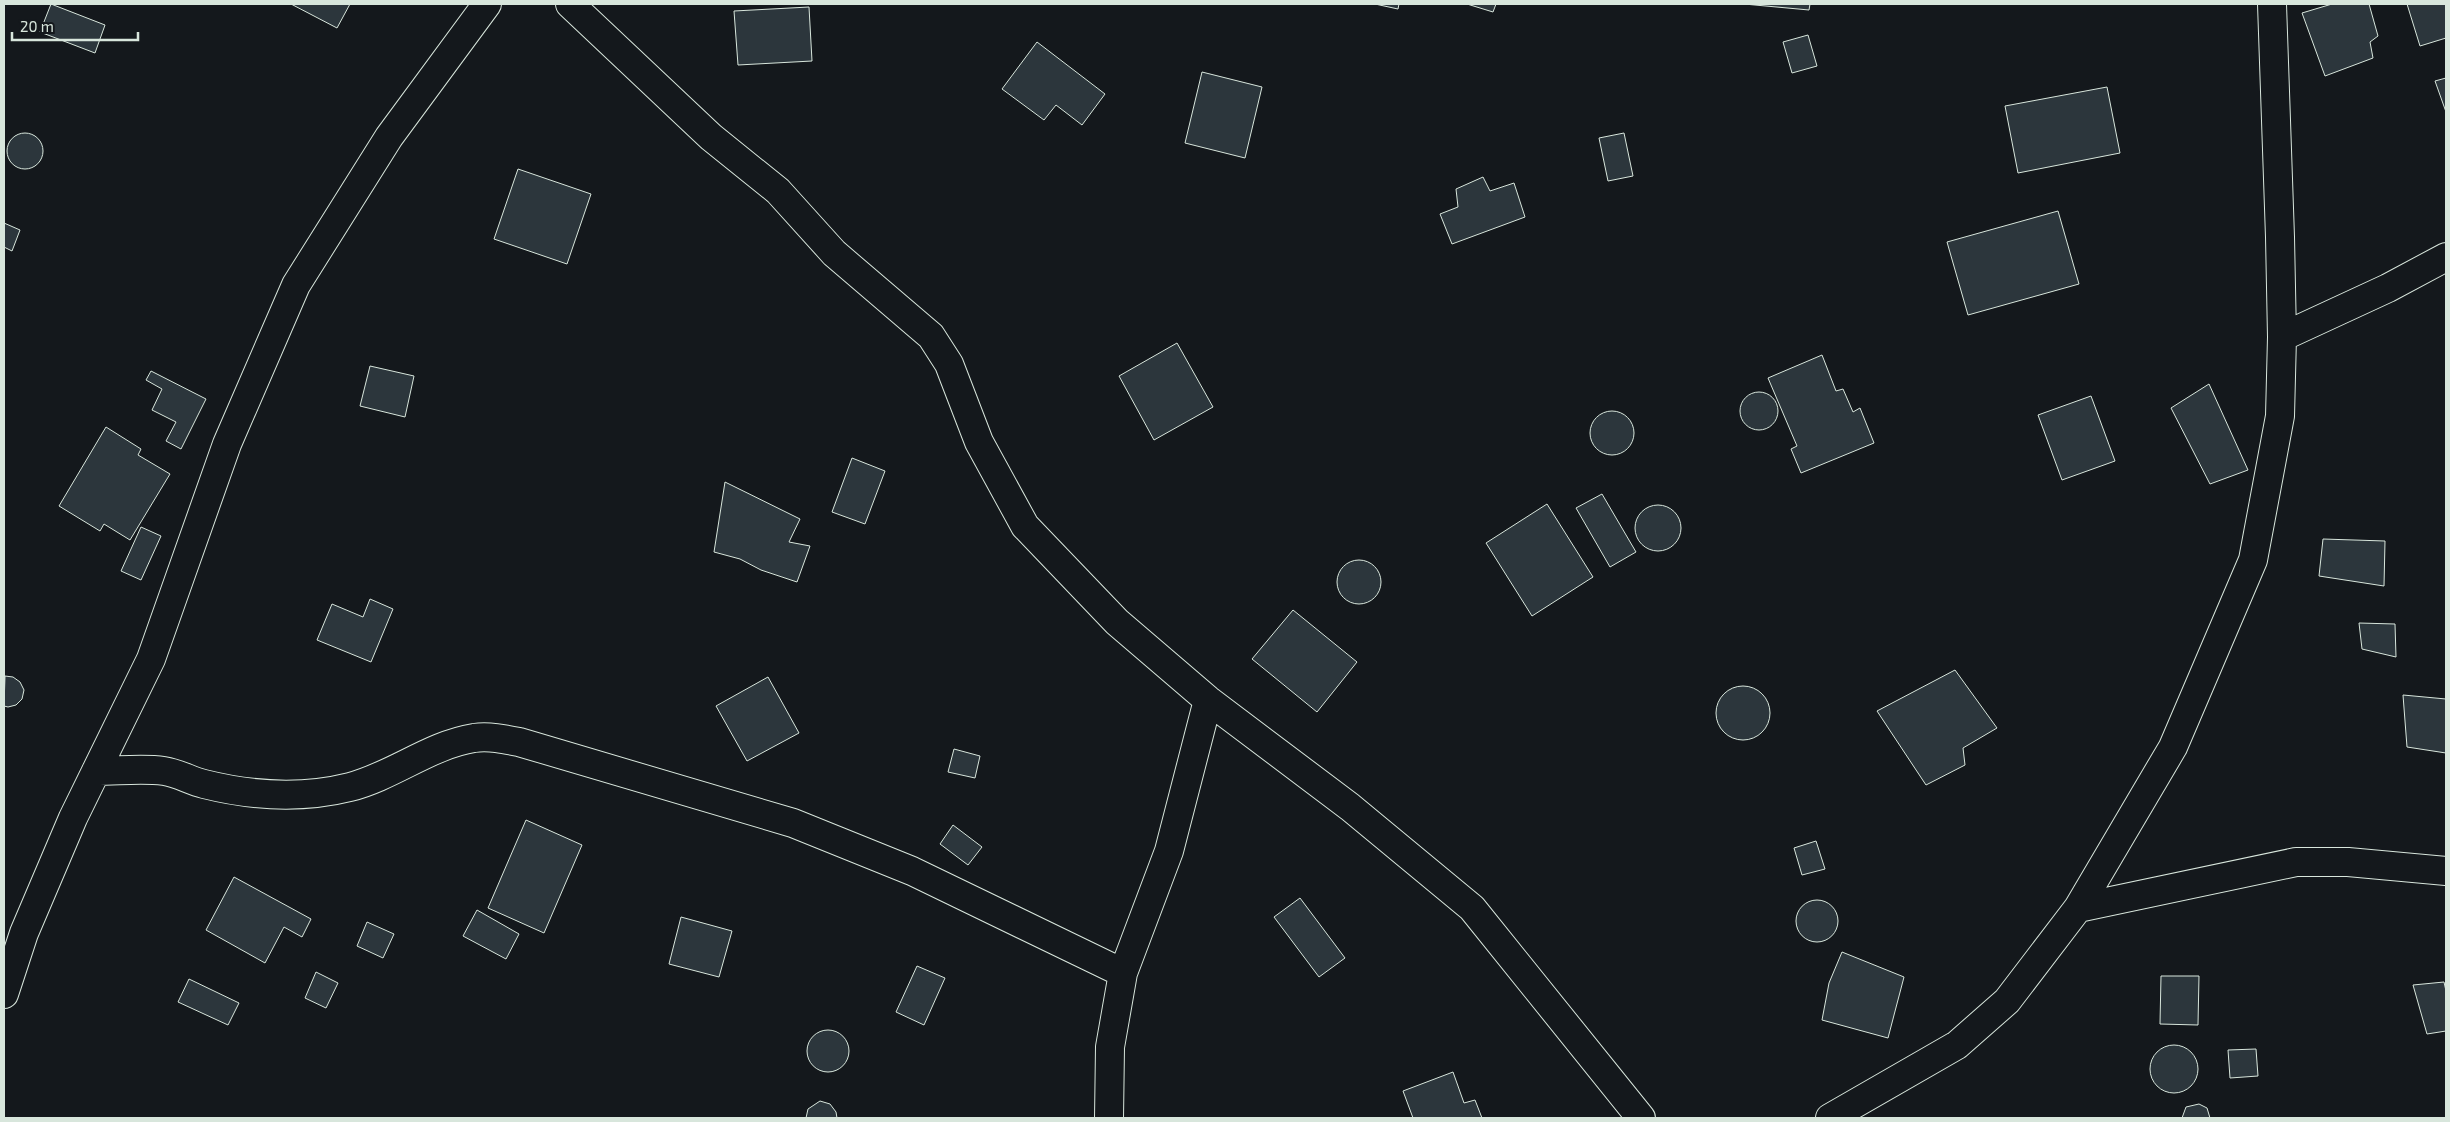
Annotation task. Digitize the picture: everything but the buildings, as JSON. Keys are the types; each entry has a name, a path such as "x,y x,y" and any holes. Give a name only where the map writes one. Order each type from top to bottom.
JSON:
{"street":[{"path":"4,994 24,933 73,818 151,659 227,444 296,285 389,137 487,4"},
{"path":"570,4 711,137 778,191 834,253 931,336 949,364 979,442 1025,526 1117,622 1208,700 1350,807 1472,908 1641,1118"},
{"path":"1830,1118 1957,1045 2007,1000 2078,908 2173,747 2252,560 2280,416 2282,337 2272,4"},
{"path":"2282,337 2443,264"},
{"path":"1109,1118 1110,1047 1123,972 1169,851 1208,700"},
{"path":"96,771 166,771 203,784 252,793 310,795 352,786 438,749 473,738 495,737 519,742 793,823 912,871 1123,972"},
{"path":"2078,908 2296,862 2348,862 2446,871"}]}
